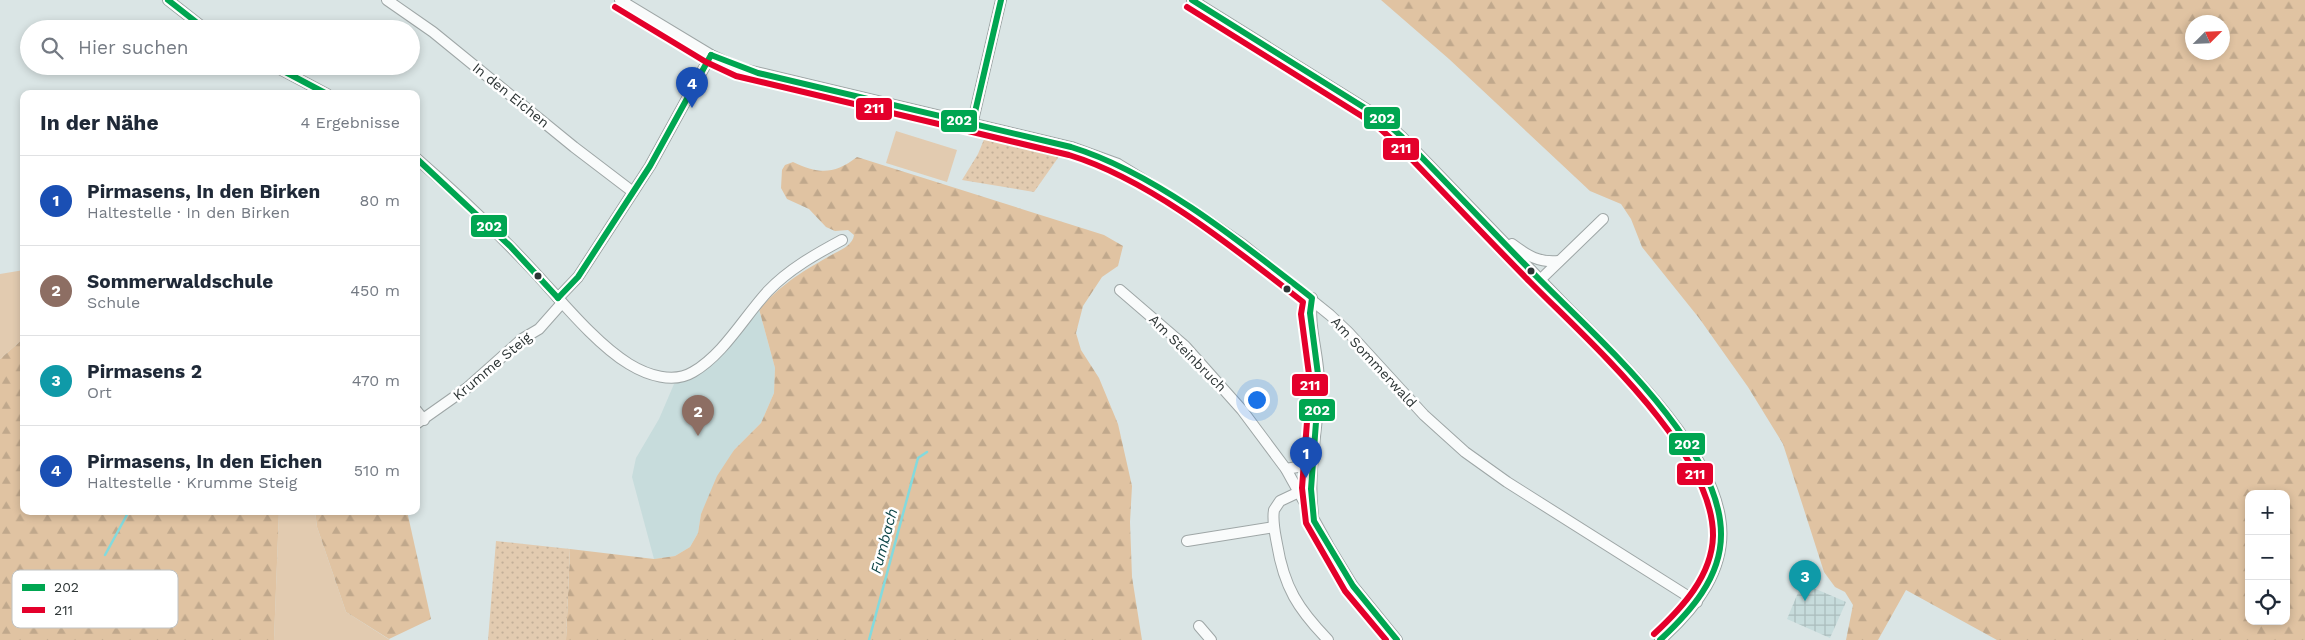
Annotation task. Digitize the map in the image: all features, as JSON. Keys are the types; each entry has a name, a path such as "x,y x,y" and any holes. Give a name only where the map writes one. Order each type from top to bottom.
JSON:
{"street":[{"path":"168,0 194,20"},
{"name":"In den Eichen","path":"387,0 416,20"},
{"name":"Am Sommerwald","path":"620,0 711,55 758,73 1088,152 1118,164 1185,204 1242,244 1312,298 1348,332 1424,415 1465,452 1507,482 1697,602"},
{"path":"972,125 1001,0"},
{"path":"1192,0 1381,118 1490,228 1659,406 1689,447 1710,482 1721,518 1720,549 1712,577 1697,602 1677,625 1660,640"},
{"name":"In den Eichen","path":"420,23 574,148 633,192"},
{"name":"Krumme Steig","path":"420,422 467,388 522,340 539,329 578,277 667,138 711,55"},
{"path":"291,75 319,90"},
{"path":"420,162 510,246 560,300 628,363 664,378 684,376 708,361 779,280 807,260 842,240"},
{"path":"1540,280 1603,219"},
{"path":"1490,228 1529,257 1544,263 1558,262"},
{"name":"Am Steinbruch","path":"1120,290 1164,326 1206,367 1242,410 1286,469 1314,521 1353,586 1398,640"},
{"path":"1312,298 1310,313 1319,382 1312,456 1311,489 1314,521"},
{"path":"1286,469 1303,466 1312,456"},
{"path":"1299,492 1280,501 1276,505 1273,515 1281,568 1291,594 1307,619 1328,640"},
{"path":"1187,541 1274,526"},
{"path":"1199,626 1211,640"}],"shaded area":[{"path":"896,131 957,150 947,182 886,163"},
{"path":"985,137 1060,155 1034,192 962,180 978,154"},
{"path":"20,271 20,342 0,359 0,274"},
{"path":"759,309 775,368 774,393 761,423 734,450 701,514 698,533 690,547 675,556 654,559 632,477 636,458 659,419 674,384 692,378 717,357"},
{"path":"279,515 316,515 317,527 346,612 390,640 274,640"},
{"path":"496,541 570,549 566,640 488,640"},
{"path":"1802,583 1846,602 1830,638 1787,619"}],"green space":[{"path":"1381,0 2305,0 2305,640 1997,640 1906,590 1878,640 1846,640 1853,605 1845,592 1835,587 1824,572 1783,444 1748,387 1699,318 1642,247 1631,219 1621,204 1590,191 1449,59"},
{"path":"857,157 1104,235 1123,246 1118,266 1102,277 1083,306 1076,333 1081,350 1099,378 1118,424 1132,486 1130,522 1132,577 1142,640 566,640 570,549 654,559 675,556 690,547 698,533 701,514 717,476 734,450 761,423 774,393 775,368 759,309 786,284 850,244 854,235 848,230 835,231 826,227 809,209 787,199 781,188 782,170 785,165 793,162 810,169 833,170"},
{"path":"20,342 20,515 279,515 274,640 0,640 0,359"},
{"path":"316,515 408,515 431,619 389,639 346,612 317,527"}],"waterway":[{"name":"Fumbach","path":"869,640 918,458 927,452"},
{"path":"105,555 127,515"}],"transit line":[{"name":"202","path":"168,0 194,20"},
{"name":"202","path":"972,125 1001,0"},
{"name":"202","path":"1192,0 1381,118 1402,137 1621,361 1678,430 1701,465 1716,501 1721,535 1720,551 1716,566 1702,593 1682,618 1660,640"},
{"name":"211","path":"615,7 706,62 736,76 1069,155 1100,166 1131,181 1191,218 1303,302 1301,314 1310,382 1302,488 1306,523 1345,591 1386,640"},
{"name":"211","path":"1187,7 1376,125 1396,143 1613,365 1643,398 1670,433 1693,468 1708,503 1713,536 1707,565 1694,590 1654,634"},
{"name":"202","path":"711,55 758,73 1071,147 1103,159 1135,174 1197,212 1312,298 1310,313 1319,382 1311,489 1314,521 1353,586 1397,640"},
{"name":"202","path":"558,298 578,277 650,166 711,55"},
{"name":"202","path":"291,75 319,90"},
{"name":"202","path":"420,162 510,246 558,298"}],"place":[{"name":"Pirmasens, In den Eichen","path":"692,108"},
{"name":"Sommerwaldschule","path":"698,436"},
{"name":"Pirmasens, In den Birken","path":"1306,478"},
{"name":"Pirmasens 2","path":"1805,601"}]}
